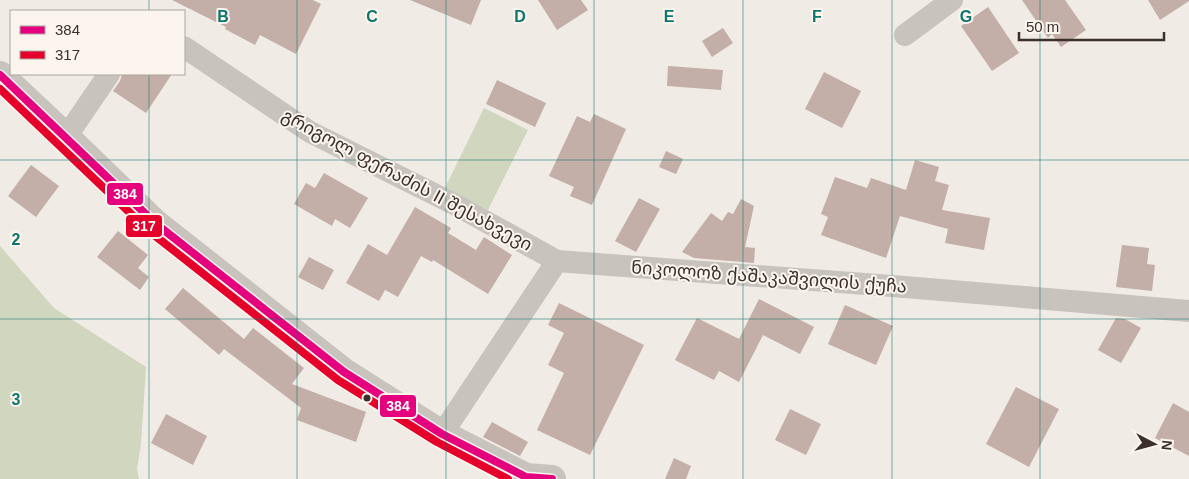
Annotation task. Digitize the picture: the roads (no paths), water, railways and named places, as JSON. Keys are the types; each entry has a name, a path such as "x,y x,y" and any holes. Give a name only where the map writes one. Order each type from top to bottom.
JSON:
{"street":[{"path":"905,35 952,0"},
{"name":"გრიგოლ ფერაძის II შესახვევი","path":"185,48 310,132 454,204 557,261"},
{"path":"0,75 155,223 344,372 442,434 526,477 552,479"},
{"path":"66,137 108,75"},
{"path":"442,434 557,261"},
{"name":"ნიკოლოზ ქაშაკაშვილის ქუჩა","path":"557,261 905,286 1189,311"}]}
